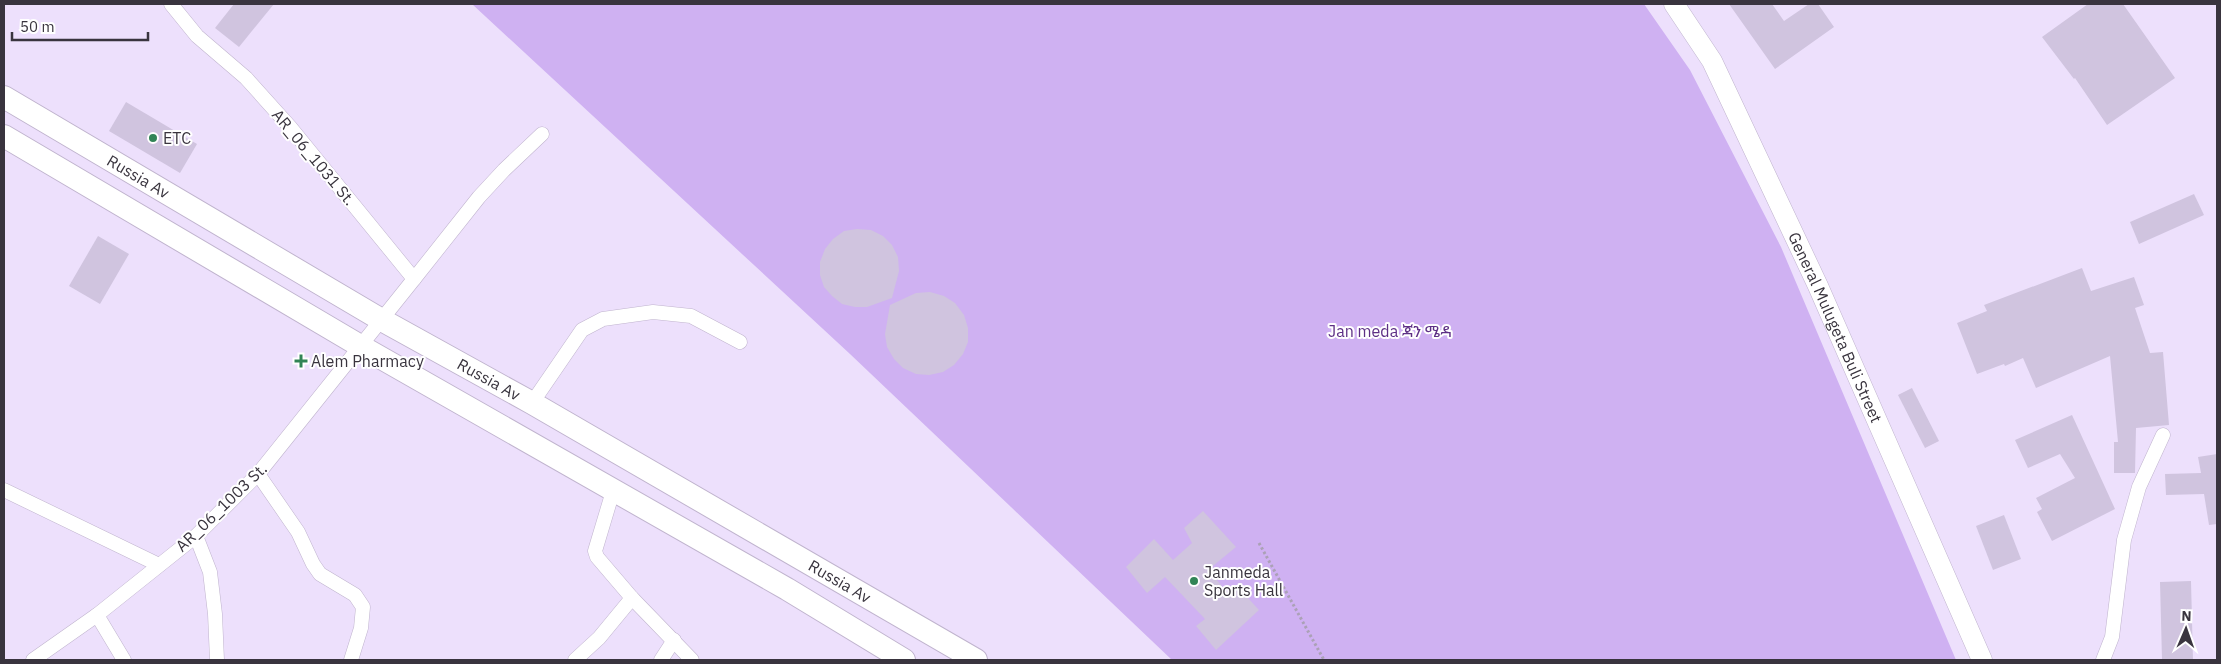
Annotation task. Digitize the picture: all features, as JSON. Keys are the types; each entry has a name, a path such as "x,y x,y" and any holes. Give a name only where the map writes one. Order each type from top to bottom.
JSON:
{"main road":[{"name":"General Mulugeta Buli Street","path":"1674,4 1712,61 1818,286 1982,660"},
{"name":"Russia Av","path":"4,97 380,319 532,403 964,657"},
{"name":"Russia Av","path":"4,136 362,347 787,589 904,660"}],"street":[{"name":"AR_06_1031 St.","path":"171,4 197,36 246,78 290,127 414,278"},
{"path":"380,319 478,197 542,134"},
{"path":"532,403 582,330 602,318 653,312 691,316 740,342"},
{"name":"AR_06_1003 St.","path":"33,660 97,615 196,536 258,474 362,347 380,319"},
{"path":"2103,660 2112,636 2124,540 2139,487 2163,435"},
{"path":"258,474 298,532 313,564 320,574 355,595 363,607 361,628 351,660"},
{"path":"4,490 159,565"},
{"path":"613,491 595,551 597,556 632,598 692,660"},
{"path":"196,536 210,572 215,614 217,660"},
{"path":"575,660 600,638 632,598"},
{"path":"97,615 124,660"},
{"path":"661,660 674,640"}],"path":[{"path":"1259,542 1324,660"}],"green space":[{"name":"Jan meda ጃን ሜዳ","path":"472,4 1644,4 1690,70 1781,247 1956,660 1172,660 850,354"}],"building":[{"path":"234,4 274,4 239,47 215,28"},
{"path":"1729,4 1772,4 1784,21 1809,4 1818,4 1834,27 1775,69"},
{"path":"2088,4 2123,4 2175,78 2107,125 2075,78 2042,37"},
{"name":"ETC","path":"126,102 197,144 180,173 109,131"},
{"path":"2194,194 2204,215 2139,244 2130,222"},
{"path":"857,229 871,230 883,236 892,245 898,257 899,271 892,298 867,307 842,304 824,287 820,275 820,262 825,249 833,239 844,231"},
{"path":"98,236 129,254 100,304 69,286"},
{"path":"2082,268 2091,291 2134,277 2144,305 2135,308 2150,353 2163,352 2169,425 2136,428 2135,473 2114,473 2114,442 2118,442 2110,356 2036,388 2023,358 2005,366 2004,364 1977,374 1957,323 1987,311 1984,305"},
{"path":"930,292 944,296 955,303 964,315 968,328 968,342 963,354 954,365 943,372 929,375 916,374 903,368 894,359 887,347 885,334 890,305 916,293"},
{"path":"1912,388 1939,441 1925,448 1898,395"},
{"path":"2072,415 2115,509 2052,541 2037,512 2042,509 2036,498 2075,478 2060,454 2028,468 2015,440"},
{"path":"2217,454 2217,524 2209,525 2204,494 2166,495 2165,474 2201,473 2198,457"},
{"name":"Janmeda Sports Hall","path":"1203,511 1236,547 1208,570 1228,593 1237,586 1259,610 1216,650 1196,626 1205,619 1165,577 1147,593 1126,567 1154,539 1173,560 1192,543 1184,528"},
{"path":"2004,515 2021,559 1993,570 1976,526"},
{"path":"2191,581 2193,660 2162,660 2160,582"}],"place":[{"name":"ETC","path":"153,138"},
{"name":"Alem Pharmacy","path":"301,361"},
{"name":"Janmeda Sports Hall","path":"1194,581"}]}
